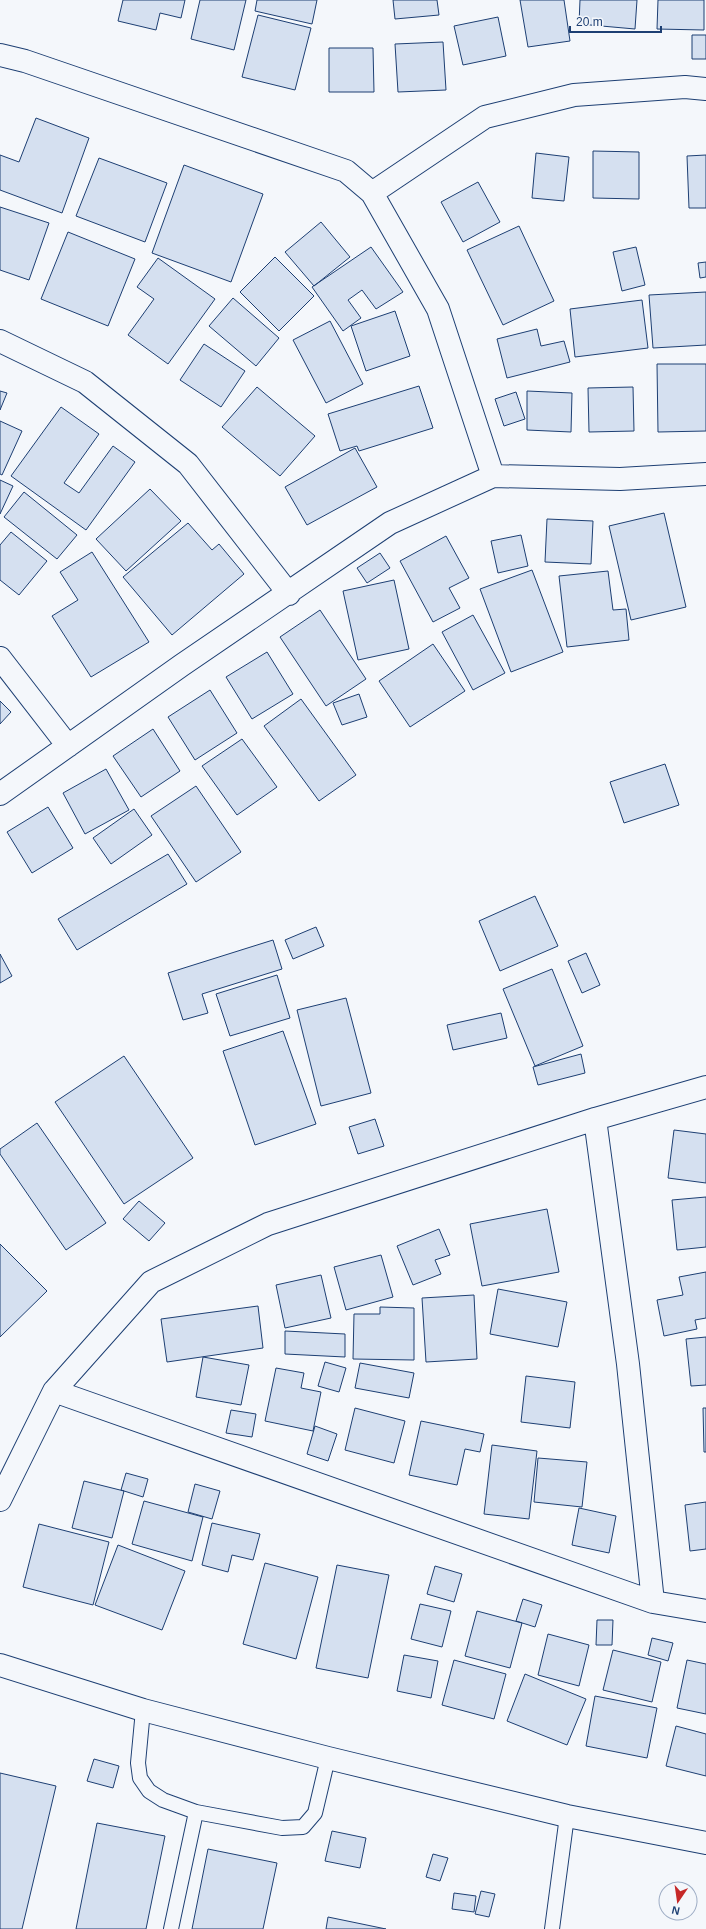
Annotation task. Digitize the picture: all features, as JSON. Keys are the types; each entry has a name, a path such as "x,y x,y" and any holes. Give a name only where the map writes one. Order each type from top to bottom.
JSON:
{"street":[{"path":"0,55 25,61 346,171 372,192 438,309 493,476"},
{"path":"372,192 485,117 574,95 685,87 706,89"},
{"path":"0,341 86,382 188,464 289,594"},
{"path":"0,794 182,665 289,594 390,523 493,476 620,479 706,474"},
{"path":"0,658 68,746"},
{"path":"0,1500 54,1391 151,1282 268,1224 595,1119 706,1087"},
{"path":"595,1119 628,1364 653,1602"},
{"path":"54,1391 653,1602 706,1611"},
{"path":"0,1665 143,1710 328,1758 567,1816 706,1843"}],"lane":[{"path":"143,1710 138,1763 140,1778 149,1791 163,1800 196,1812 282,1828 303,1827 315,1813 328,1758"},
{"path":"171,1929 196,1812"},
{"path":"552,1929 567,1816"}],"building":[{"path":"123,0 185,0 181,18 160,13 156,30 118,21"},
{"path":"200,0 246,0 234,50 191,39"},
{"path":"257,0 317,0 312,24 255,11"},
{"path":"393,0 437,0 439,15 395,19"},
{"path":"520,0 564,0 570,41 528,47"},
{"path":"580,0 637,0 635,29 579,24"},
{"path":"658,0 704,0 704,30 657,29"},
{"path":"258,15 311,28 295,90 242,77"},
{"path":"498,17 506,56 463,65 454,26"},
{"path":"692,35 706,35 706,59 692,59"},
{"path":"443,42 446,90 398,92 395,44"},
{"path":"329,48 373,48 374,92 329,92"},
{"path":"36,118 89,138 62,213 0,190 0,155 19,162"},
{"path":"593,151 639,152 639,199 593,198"},
{"path":"536,153 569,157 564,201 532,198"},
{"path":"706,155 706,208 689,208 687,156"},
{"path":"99,158 167,183 145,242 76,216"},
{"path":"184,165 263,194 231,282 152,253"},
{"path":"478,182 500,222 463,242 441,202"},
{"path":"0,207 49,223 29,280 0,270"},
{"path":"321,222 350,257 314,286 285,252"},
{"path":"519,226 554,301 503,325 467,250"},
{"path":"68,232 135,259 108,326 41,299"},
{"path":"371,247 403,292 376,309 362,290 348,300 361,318 343,331 312,287"},
{"path":"636,247 645,285 622,291 613,252"},
{"path":"275,257 314,296 279,331 240,292"},
{"path":"158,258 215,299 168,364 128,335 154,299 137,287"},
{"path":"706,262 706,277 700,278 698,263"},
{"path":"706,292 706,345 653,348 649,295"},
{"path":"233,298 279,338 256,366 209,326"},
{"path":"642,300 648,348 575,357 570,309"},
{"path":"395,311 410,356 366,371 351,326"},
{"path":"330,321 363,384 326,403 293,340"},
{"path":"537,329 541,346 564,341 570,362 507,378 497,339"},
{"path":"204,344 245,371 221,407 180,380"},
{"path":"657,364 706,364 706,431 658,432"},
{"path":"419,386 433,428 359,451 357,446 340,451 328,414"},
{"path":"257,387 315,436 280,476 222,427"},
{"path":"633,387 634,431 589,432 588,388"},
{"path":"0,391 7,393 0,410"},
{"path":"527,391 572,393 571,432 527,430"},
{"path":"516,392 525,419 504,426 495,399"},
{"path":"61,407 99,434 64,483 79,493 113,446 135,462 86,530 11,476"},
{"path":"0,421 22,431 2,475 0,474"},
{"path":"355,448 377,487 307,525 285,487"},
{"path":"0,480 13,486 0,514"},
{"path":"150,489 181,521 126,571 96,539"},
{"path":"24,492 77,535 57,559 4,517"},
{"path":"664,513 686,607 631,620 609,526"},
{"path":"547,519 593,521 591,564 545,562"},
{"path":"188,523 212,550 219,544 244,574 172,635 123,577"},
{"path":"11,532 47,561 19,595 0,580 0,545"},
{"path":"521,535 528,566 498,573 491,541"},
{"path":"446,536 469,578 449,588 460,608 433,622 400,561"},
{"path":"92,552 149,642 91,677 52,616 78,600 60,572"},
{"path":"380,553 390,568 367,583 357,568"},
{"path":"532,570 563,652 511,672 480,589"},
{"path":"608,571 613,610 626,609 629,640 567,647 559,576"},
{"path":"394,580 409,649 358,660 343,591"},
{"path":"320,610 366,679 326,706 280,637"},
{"path":"473,615 505,673 473,690 442,632"},
{"path":"433,644 465,691 410,727 379,681"},
{"path":"267,652 293,694 252,719 226,677"},
{"path":"210,690 237,733 195,760 168,717"},
{"path":"359,694 367,717 342,725 333,703"},
{"path":"301,699 356,775 319,801 264,726"},
{"path":"0,701 11,712 0,724"},
{"path":"153,729 180,771 141,797 113,756"},
{"path":"242,739 277,787 237,815 202,766"},
{"path":"665,764 679,805 624,823 610,782"},
{"path":"106,769 129,810 85,834 63,793"},
{"path":"196,786 241,852 196,882 151,816"},
{"path":"48,807 73,848 32,873 7,832"},
{"path":"134,809 152,835 111,864 93,838"},
{"path":"168,854 187,884 77,950 58,919"},
{"path":"535,896 558,946 500,971 479,921"},
{"path":"316,927 324,946 293,959 285,940"},
{"path":"273,940 282,969 202,994 208,1013 183,1020 168,973"},
{"path":"586,953 600,985 582,993 568,961"},
{"path":"0,954 12,976 0,983"},
{"path":"552,969 583,1046 535,1066 503,989"},
{"path":"277,975 290,1018 230,1036 216,994"},
{"path":"346,998 371,1093 321,1106 297,1010"},
{"path":"501,1013 507,1038 453,1050 447,1025"},
{"path":"283,1031 316,1124 255,1145 223,1051"},
{"path":"581,1054 585,1073 538,1085 533,1067"},
{"path":"124,1056 193,1158 124,1204 55,1102"},
{"path":"375,1119 384,1146 358,1154 349,1127"},
{"path":"37,1123 106,1223 66,1250 0,1154 0,1149"},
{"path":"674,1130 706,1134 706,1183 668,1178"},
{"path":"706,1197 706,1247 677,1250 672,1200"},
{"path":"139,1201 165,1223 149,1241 123,1219"},
{"path":"547,1209 559,1272 482,1286 470,1224"},
{"path":"439,1229 450,1255 435,1260 441,1274 413,1285 397,1246"},
{"path":"0,1244 47,1291 0,1337"},
{"path":"381,1255 393,1297 346,1310 334,1267"},
{"path":"706,1272 706,1318 695,1320 697,1329 664,1336 657,1300 683,1295 679,1277"},
{"path":"321,1275 331,1318 285,1328 276,1285"},
{"path":"498,1289 567,1302 558,1347 490,1334"},
{"path":"474,1295 477,1359 426,1362 422,1298"},
{"path":"258,1306 263,1348 167,1362 161,1319"},
{"path":"380,1307 414,1308 414,1360 353,1359 354,1314 380,1314"},
{"path":"285,1331 345,1334 345,1357 285,1354"},
{"path":"706,1337 706,1385 691,1386 686,1339"},
{"path":"203,1357 249,1365 241,1405 196,1397"},
{"path":"325,1362 346,1368 339,1392 318,1386"},
{"path":"360,1363 414,1373 409,1398 355,1388"},
{"path":"276,1368 304,1373 301,1388 321,1392 313,1431 265,1421"},
{"path":"526,1376 575,1382 570,1428 521,1422"},
{"path":"355,1408 405,1421 394,1463 345,1450"},
{"path":"703,1408 706,1408 706,1452 704,1452"},
{"path":"231,1410 256,1414 252,1437 226,1433"},
{"path":"421,1421 484,1434 480,1452 465,1449 457,1485 409,1475"},
{"path":"315,1426 337,1434 328,1461 307,1454"},
{"path":"492,1445 537,1451 529,1519 484,1514"},
{"path":"538,1458 587,1462 582,1507 534,1502"},
{"path":"126,1473 148,1479 143,1497 121,1490"},
{"path":"84,1481 124,1491 112,1538 72,1528"},
{"path":"195,1484 220,1491 212,1519 188,1512"},
{"path":"144,1501 203,1517 192,1561 132,1544"},
{"path":"706,1502 706,1549 690,1551 685,1505"},
{"path":"579,1508 616,1516 609,1553 572,1545"},
{"path":"212,1523 260,1534 253,1560 232,1555 228,1572 202,1565"},
{"path":"39,1524 109,1542 93,1605 23,1587"},
{"path":"118,1545 185,1571 162,1630 95,1605"},
{"path":"265,1563 318,1577 296,1659 243,1644"},
{"path":"337,1565 389,1575 368,1678 316,1668"},
{"path":"435,1566 462,1574 454,1602 427,1594"},
{"path":"523,1599 542,1605 535,1627 516,1621"},
{"path":"420,1604 451,1611 442,1647 411,1639"},
{"path":"477,1611 522,1623 510,1668 465,1656"},
{"path":"597,1620 613,1620 612,1645 596,1645"},
{"path":"548,1634 589,1645 579,1686 538,1675"},
{"path":"652,1638 673,1643 668,1661 648,1655"},
{"path":"613,1650 661,1662 652,1702 603,1690"},
{"path":"404,1655 438,1661 431,1698 397,1691"},
{"path":"454,1660 506,1674 494,1719 442,1705"},
{"path":"687,1660 706,1664 706,1714 677,1708"},
{"path":"525,1674 586,1699 567,1745 507,1721"},
{"path":"595,1696 657,1708 647,1758 586,1746"},
{"path":"676,1726 706,1734 706,1776 666,1766"},
{"path":"94,1759 119,1766 113,1788 87,1781"},
{"path":"0,1773 56,1786 22,1929 0,1929"},
{"path":"97,1823 165,1836 146,1929 76,1929"},
{"path":"332,1831 366,1838 360,1868 325,1861"},
{"path":"208,1849 277,1863 263,1929 192,1929"},
{"path":"433,1854 448,1858 440,1881 426,1877"},
{"path":"481,1891 495,1894 489,1917 475,1914"},
{"path":"454,1893 476,1896 474,1912 452,1909"},
{"path":"328,1917 386,1929 326,1929"}]}
